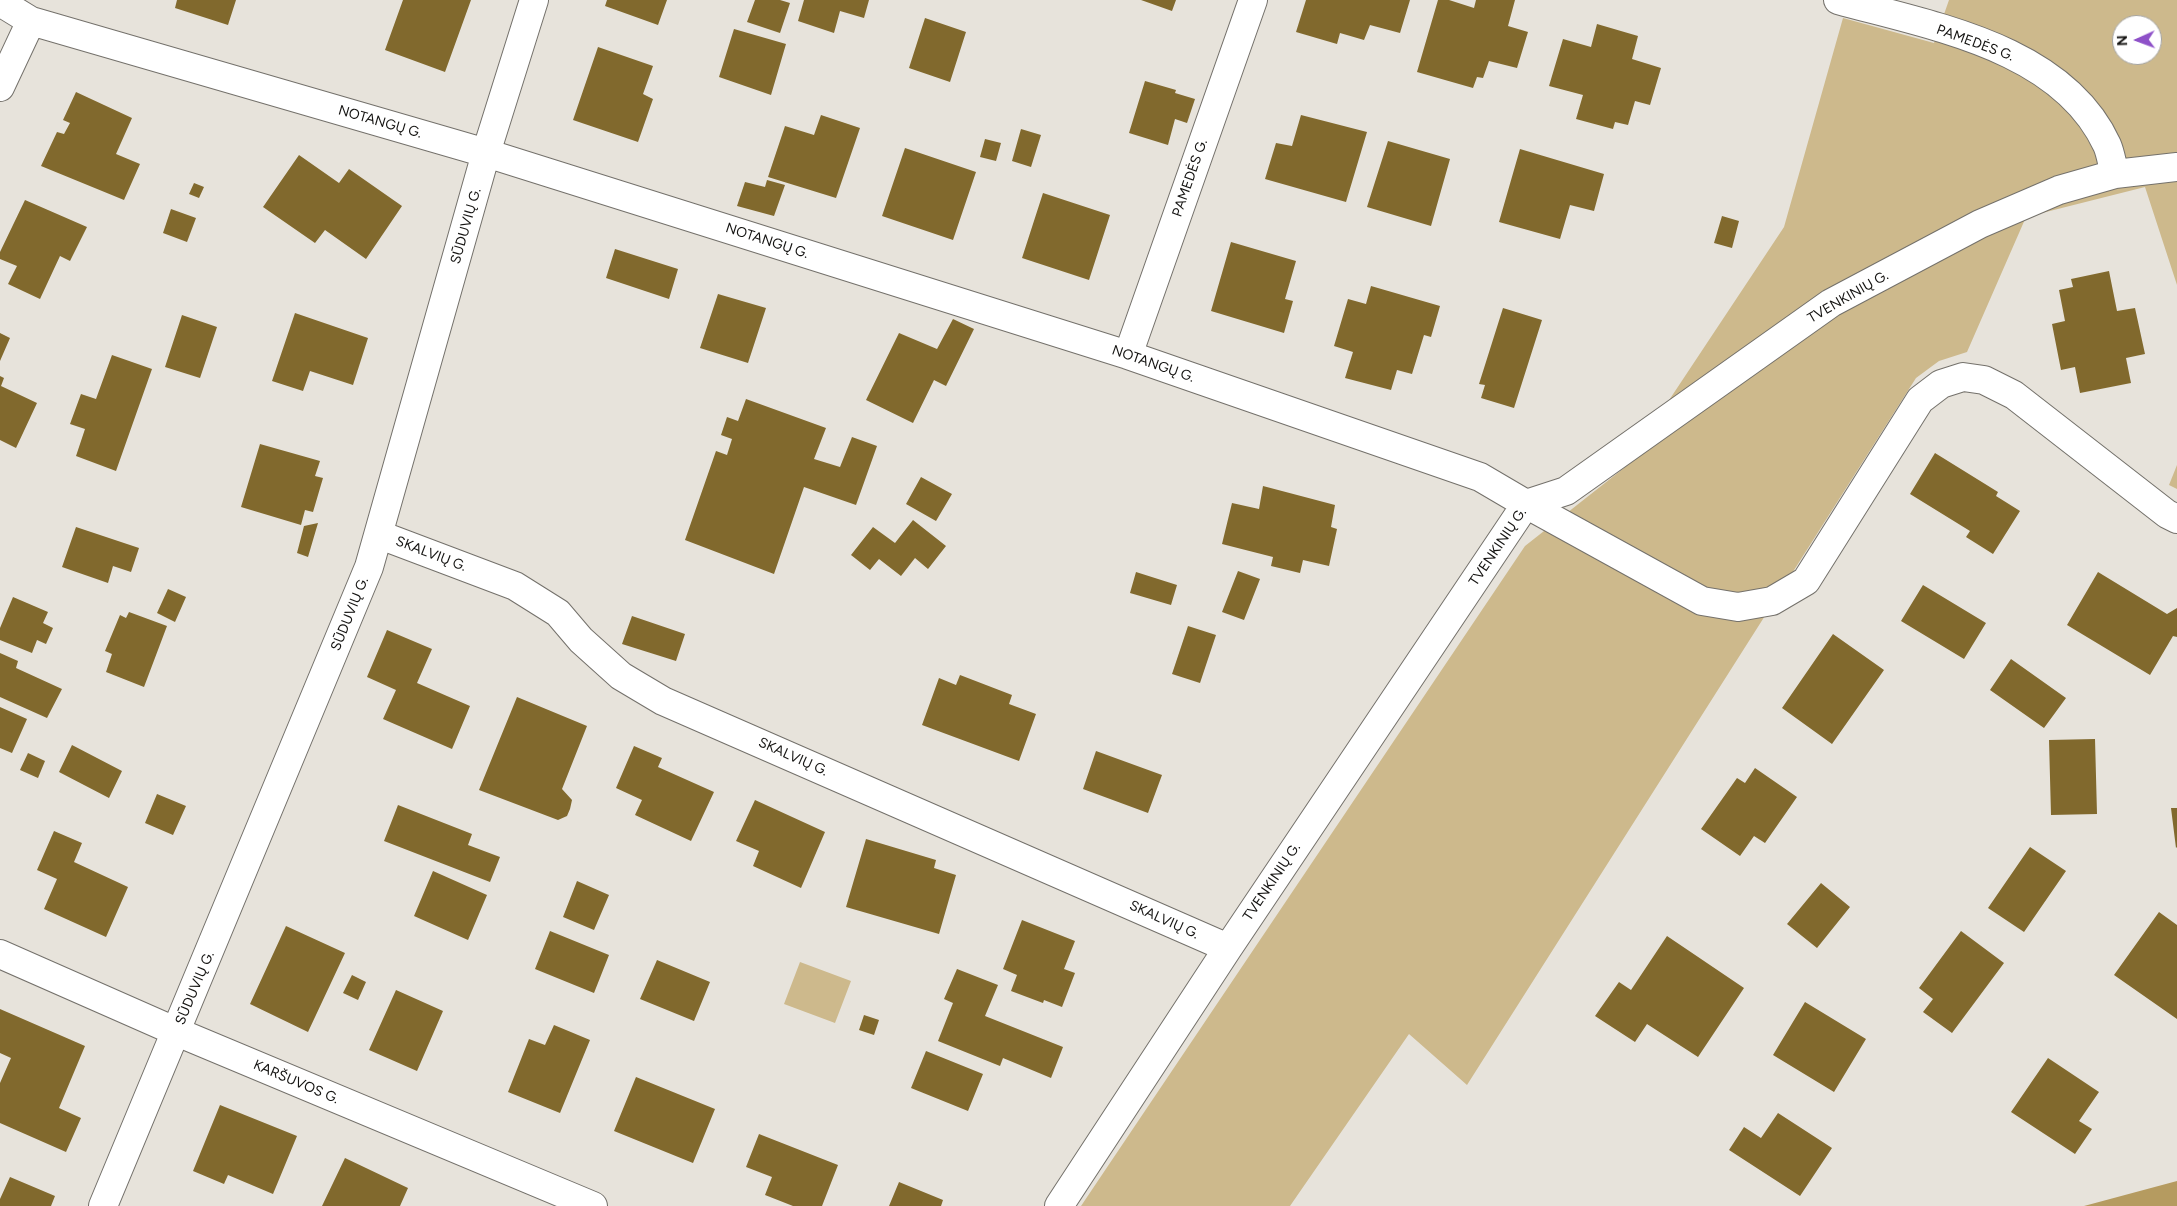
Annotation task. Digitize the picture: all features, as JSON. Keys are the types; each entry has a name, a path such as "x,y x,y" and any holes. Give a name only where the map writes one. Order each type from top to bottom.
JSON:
{"street":[{"name":"SŪDUVIŲ G.","path":"103,1206 359,592 380,535 486,153 534,0"},
{"name":"PAMEDĖS G.","path":"1128,355 1253,0"},
{"name":"PAMEDĖS G.","path":"1838,0 1963,36 2014,56 2056,82 2089,115 2108,146 2115,174"},
{"name":"NOTANGŲ G.","path":"0,2 32,20 486,153 1128,355 1480,476 1526,504 1702,601 1738,607 1772,601 1806,581 1920,400 1941,384 1963,377 1984,380 2014,395 2167,514 2177,519"},
{"path":"0,87 32,20"},
{"name":"TVENKINIŲ G.","path":"1059,1206 1228,948 1526,504 1566,491 1831,303 1980,224 2059,190 2115,174 2177,167"},
{"name":"SKALVIŲ G.","path":"380,535 515,586 558,613 581,640 621,676 663,700 1228,948"},
{"name":"KARŠUVOS G.","path":"0,954 177,1032 593,1206"}],"shaded area":[{"path":"1949,0 2177,0 2177,285 2145,187 2026,217 1967,352 1939,361 1916,378 1467,1085 1409,1034 1290,1206 1081,1206 1525,546 1624,468 1784,227 1843,18 1934,43"},
{"path":"2177,465 2177,489 2169,485"},
{"path":"800,962 851,981 835,1023 784,1004"},
{"path":"2177,1181 2177,1206 2084,1206"}],"building":[{"path":"177,0 236,0 228,25 175,8"},
{"path":"403,0 471,0 445,72 385,50"},
{"path":"607,0 667,0 658,25 605,6"},
{"path":"755,0 780,0 790,3 780,33 747,22"},
{"path":"804,0 869,0 864,18 840,11 834,33 798,21"},
{"path":"1141,0 1176,0 1172,11"},
{"path":"1306,0 1410,0 1400,33 1370,25 1364,40 1340,33 1337,44 1296,32"},
{"path":"1438,0 1449,0 1474,8 1476,0 1515,0 1508,26 1528,32 1517,68 1489,61 1483,78 1477,77 1473,88 1417,72"},
{"path":"925,18 966,32 950,82 909,68"},
{"path":"1597,24 1638,36 1632,59 1661,68 1650,105 1635,101 1628,125 1615,122 1613,129 1576,119 1583,95 1549,86 1563,39 1591,47"},
{"path":"734,29 786,44 771,95 719,77"},
{"path":"598,47 653,66 643,94 653,99 638,142 573,120"},
{"path":"1145,81 1176,90 1175,93 1195,99 1187,123 1175,119 1168,145 1129,133"},
{"path":"76,92 132,118 116,154 140,164 124,200 41,166 57,132 64,134 70,123 63,120"},
{"path":"821,115 860,128 836,198 768,177 785,126 814,135"},
{"path":"1301,115 1367,132 1346,202 1265,179 1276,143 1292,146"},
{"path":"1021,129 1041,135 1031,167 1012,161"},
{"path":"985,139 1001,143 996,161 980,157"},
{"path":"1388,141 1450,159 1431,226 1367,207"},
{"path":"905,148 976,172 953,240 882,216"},
{"path":"1520,149 1604,174 1594,211 1570,205 1560,239 1499,222"},
{"path":"299,155 339,183 349,169 402,206 366,259 325,230 315,243 263,207"},
{"path":"767,180 785,185 774,216 737,206 745,182 765,187"},
{"path":"194,183 204,187 199,198 189,194"},
{"path":"1043,193 1110,215 1089,280 1022,258"},
{"path":"25,200 87,227 70,261 60,256 40,299 8,284 17,266 0,259 0,252"},
{"path":"171,209 196,218 187,242 163,233"},
{"path":"1722,216 1739,221 1732,248 1714,243"},
{"path":"1231,242 1296,261 1285,299 1293,301 1284,333 1211,311"},
{"path":"615,249 678,269 669,299 606,278"},
{"path":"2109,271 2117,311 2135,308 2145,354 2126,358 2131,383 2080,393 2075,367 2061,370 2052,324 2065,321 2059,290 2073,287 2071,279"},
{"path":"1371,286 1440,306 1431,337 1424,335 1412,374 1397,370 1391,390 1345,378 1353,352 1334,346 1348,299 1366,304"},
{"path":"718,294 766,308 748,363 700,348"},
{"path":"1503,308 1542,320 1514,408 1481,398 1485,385 1479,384"},
{"path":"295,313 368,338 353,385 310,371 303,391 272,381"},
{"path":"182,315 217,327 200,378 165,367"},
{"path":"953,319 974,329 946,386 934,380 913,423 866,400 899,333 937,349"},
{"path":"0,333 10,338 0,361"},
{"path":"112,355 152,369 116,471 76,456 85,429 70,424 81,394 96,399"},
{"path":"0,376 4,378 1,386 37,403 16,448 0,440"},
{"path":"746,399 826,428 814,459 840,467 852,437 877,446 856,505 804,487 774,574 685,540 716,451 727,455 732,439 721,435 727,417 738,421"},
{"path":"260,444 320,461 315,476 323,478 313,512 305,510 301,525 241,507"},
{"path":"1935,453 1998,492 1996,496 2020,511 1993,554 1966,537 1970,531 1910,494"},
{"path":"921,477 952,494 936,521 906,504"},
{"path":"1263,486 1335,505 1331,527 1337,529 1329,566 1303,560 1300,573 1271,566 1273,557 1222,544 1232,503 1259,509"},
{"path":"913,520 946,546 928,569 915,558 901,576 879,559 870,570 851,555 873,527 895,543"},
{"path":"318,523 308,557 297,553 304,526"},
{"path":"76,527 139,548 131,572 113,566 108,583 62,567"},
{"path":"1238,571 1260,579 1244,620 1222,612"},
{"path":"1136,572 1177,585 1171,605 1130,593"},
{"path":"2098,572 2167,614 2177,608 2177,637 2173,636 2150,675 2067,625"},
{"path":"1923,585 1986,623 1964,659 1901,621"},
{"path":"168,589 186,597 175,622 157,613"},
{"path":"13,597 48,612 43,623 53,628 46,644 37,640 32,653 0,640 0,628"},
{"path":"129,612 167,626 144,687 106,672 112,654 105,651 120,615 126,618"},
{"path":"632,616 685,634 676,661 622,644"},
{"path":"1188,626 1216,635 1200,683 1172,674"},
{"path":"387,630 432,649 417,683 470,706 452,749 383,719 396,690 367,677"},
{"path":"1833,634 1884,670 1832,744 1782,708"},
{"path":"0,653 18,661 16,668 62,689 47,718 0,697"},
{"path":"2011,659 2066,698 2044,728 1990,690"},
{"path":"960,675 1012,695 1009,704 1036,714 1019,761 922,725 939,678 956,685"},
{"path":"517,697 587,726 562,789 572,800 570,809 567,816 558,820 479,790"},
{"path":"0,707 27,719 12,753 0,748"},
{"path":"2095,739 2097,814 2051,815 2049,740"},
{"path":"72,745 122,771 109,798 59,772"},
{"path":"634,746 662,758 658,767 714,792 691,841 635,815 642,800 616,788"},
{"path":"1096,751 1162,775 1148,813 1083,789"},
{"path":"28,753 45,761 38,778 20,770"},
{"path":"1755,768 1797,797 1765,843 1754,836 1740,856 1701,829 1737,778 1745,783"},
{"path":"157,794 186,806 173,835 145,823"},
{"path":"755,800 825,832 801,888 753,866 759,851 736,841"},
{"path":"398,805 472,834 468,845 500,857 490,882 384,841"},
{"path":"2171,808 2177,808 2176,848"},
{"path":"54,831 82,843 74,862 128,887 106,937 44,909 57,879 37,870"},
{"path":"866,839 936,860 934,868 956,875 939,934 846,907"},
{"path":"2030,847 2066,871 2024,932 1988,908"},
{"path":"433,871 487,895 468,940 414,916"},
{"path":"577,881 609,895 594,930 563,917"},
{"path":"1821,883 1850,907 1817,948 1787,924"},
{"path":"2159,912 2177,925 2177,1019 2114,975"},
{"path":"1022,920 1075,941 1064,969 1075,973 1062,1007 1044,1000 1043,1003 1011,991 1017,975 1003,969"},
{"path":"286,926 345,953 308,1032 250,1004"},
{"path":"550,931 609,955 594,993 535,969"},
{"path":"1961,931 2004,963 1952,1033 1923,1012 1933,999 1919,988"},
{"path":"1667,936 1744,988 1698,1057 1647,1024 1635,1042 1595,1016 1619,982 1631,990"},
{"path":"657,960 710,982 694,1021 640,999"},
{"path":"957,969 998,985 985,1016 1063,1047 1051,1078 1003,1058 1000,1066 938,1041 953,1003 944,999"},
{"path":"352,975 366,982 358,1000 343,993"},
{"path":"396,990 443,1011 417,1071 369,1050"},
{"path":"1805,1002 1866,1039 1834,1092 1773,1055"},
{"path":"0,1009 85,1046 59,1108 81,1118 66,1152 0,1123 0,1083 11,1058 0,1053"},
{"path":"864,1015 879,1020 874,1035 859,1030"},
{"path":"554,1025 590,1040 560,1113 508,1092 529,1039 545,1045"},
{"path":"926,1051 983,1074 968,1111 911,1088"},
{"path":"2048,1058 2099,1092 2079,1121 2092,1129 2075,1154 2011,1112"},
{"path":"636,1077 715,1109 693,1163 614,1131"},
{"path":"220,1105 297,1136 273,1194 228,1175 224,1184 193,1171"},
{"path":"1778,1113 1832,1148 1800,1196 1729,1150 1744,1127 1761,1138"},
{"path":"759,1134 838,1165 822,1206 793,1206 765,1195 772,1177 746,1167"},
{"path":"345,1158 408,1188 400,1206 322,1206"},
{"path":"10,1177 55,1196 51,1206 0,1206 0,1199"},
{"path":"899,1182 943,1200 941,1206 889,1206"}]}
